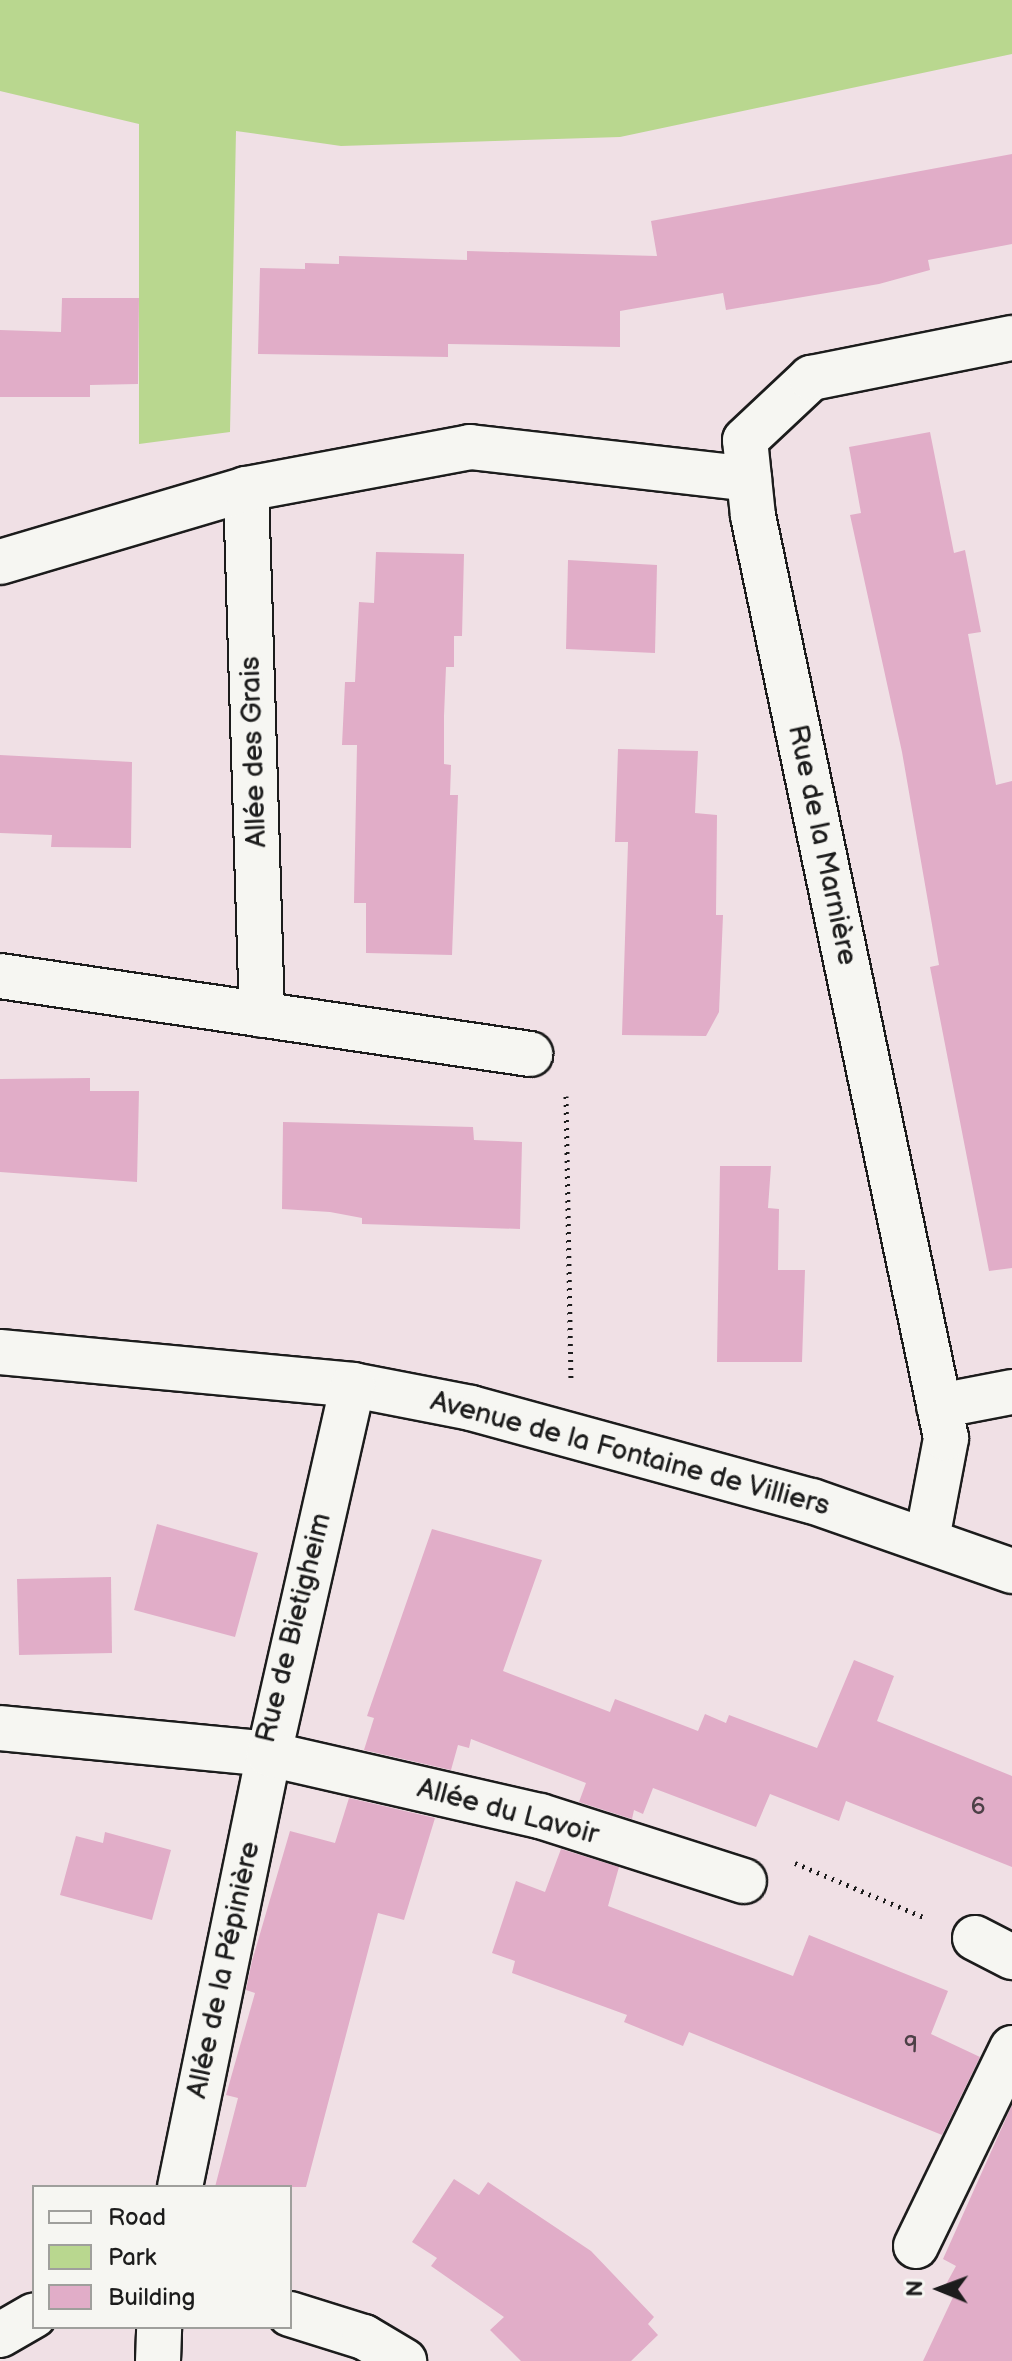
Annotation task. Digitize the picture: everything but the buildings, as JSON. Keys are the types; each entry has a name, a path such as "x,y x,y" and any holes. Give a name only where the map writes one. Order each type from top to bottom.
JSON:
{"street":[{"name":"Rue de la Marnière","path":"927,1539 946,1438 749,479 745,440 811,378 1012,338"},
{"path":"0,562 246,489 470,447 749,479"},
{"name":"Allée des Grais","path":"246,489 262,1015"},
{"path":"0,976 530,1054"},
{"name":"Avenue de la Fontaine de Villiers","path":"0,1352 353,1385 561,1430 927,1539 1012,1571"},
{"name":"Rue de Bietigheim","path":"0,1728 269,1754 353,1385"},
{"path":"939,1406 1012,1392"},
{"name":"Allée du Lavoir","path":"269,1754 540,1816 744,1881"},
{"name":"Allée de la Pépinière","path":"180,2185 269,1754"},
{"path":"916,2246 1012,2048"},
{"path":"292,2315 364,2337 404,2361"},
{"path":"0,2335 32,2316"},
{"path":"158,2361 159,2329"}],"path":[{"path":"530,1054 550,1063 564,1082 571,1133 572,1372 561,1430"},
{"path":"744,1881 758,1861 776,1856 994,1947"}],"green space":[{"path":"0,0 1012,0 1012,54 620,137 341,146 236,131 230,432 139,444 139,124 0,91"}]}
